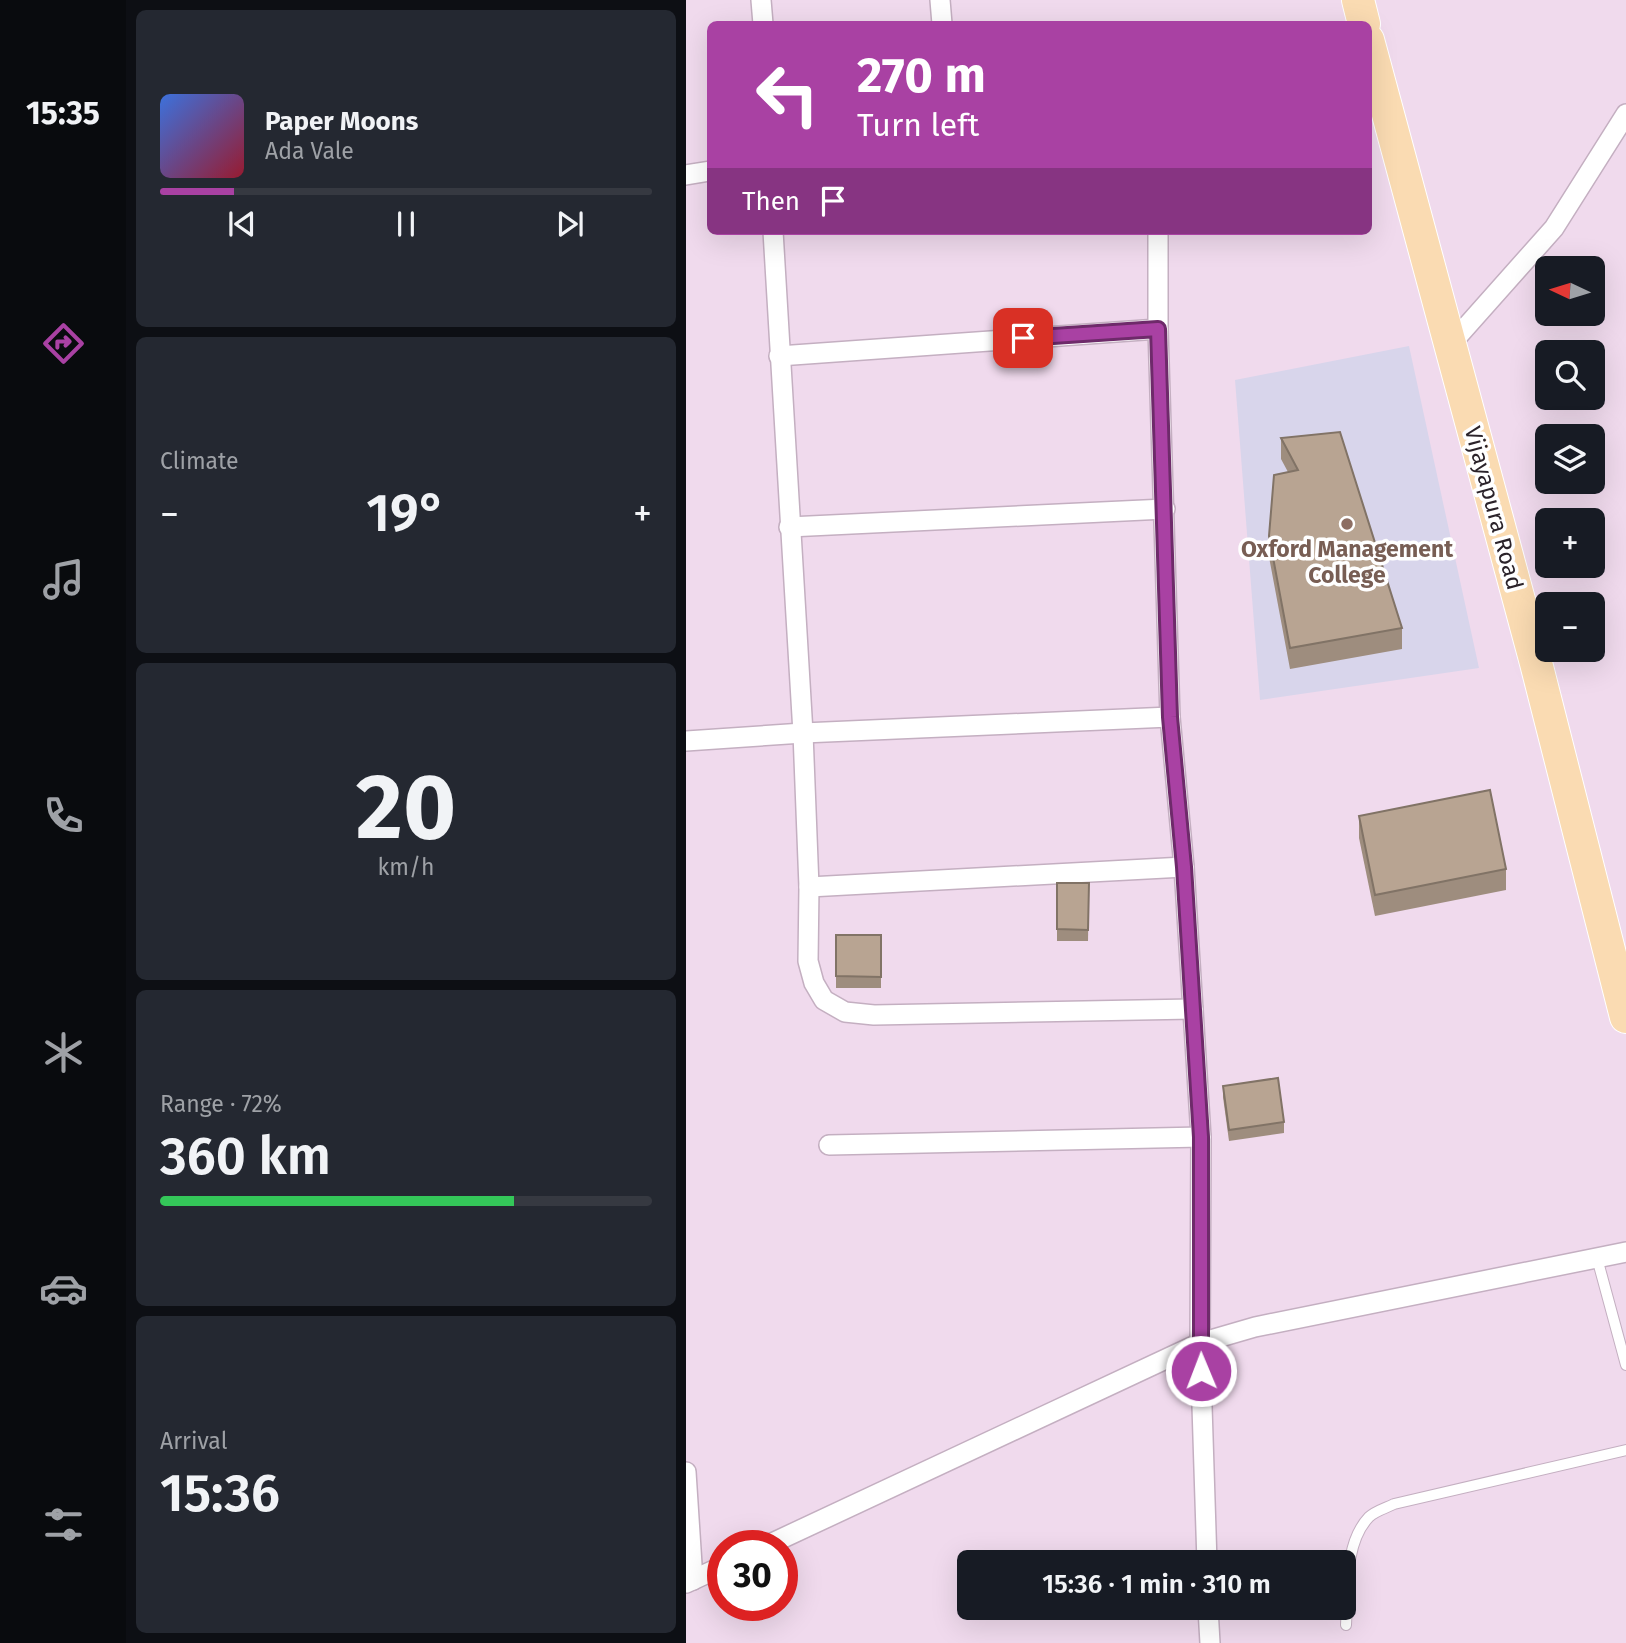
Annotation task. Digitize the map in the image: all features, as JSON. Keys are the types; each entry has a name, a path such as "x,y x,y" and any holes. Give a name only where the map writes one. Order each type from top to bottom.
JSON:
{"main road":[{"path":"1358,0 1363,21"},
{"name":"Vijayapura Road","path":"1372,70 1376,100 1450,345 1536,663 1626,1017"}],"street":[{"path":"761,0 763,21"},
{"path":"940,0 942,21"},
{"path":"1450,345 1554,228 1626,114"},
{"path":"686,175 707,172"},
{"path":"773,235 803,733 809,887 808,961 814,983 824,1000 845,1012 874,1015 1193,1009"},
{"path":"1158,235 1158,329 1170,717 1184,867 1201,1137 1200,1343 1207,1550"},
{"path":"779,356 1158,329"},
{"path":"789,527 1165,509"},
{"path":"686,741 803,733 1170,717"},
{"path":"809,887 1184,867"},
{"path":"829,1145 1201,1137"},
{"path":"798,1531 1200,1343 1255,1327 1626,1252"},
{"path":"686,1472 690,1582 707,1574"},
{"path":"1209,1620 1210,1643"}],"lane":[{"path":"1597,1258 1626,1365"},
{"path":"1346,1625 1351,1558 1357,1533 1370,1515 1394,1504 1626,1450"}],"shaded area":[{"name":"Oxford Management College","path":"1409,346 1479,668 1260,700 1235,380"}],"building":[{"path":"1340,432 1402,628 1290,648 1269,536 1274,475 1298,470 1281,438"},
{"path":"1490,790 1506,869 1375,895 1359,816"},
{"path":"1057,883 1089,883 1088,930 1057,929"},
{"path":"836,935 881,935 881,977 836,976"},
{"path":"1278,1078 1284,1122 1229,1130 1223,1086"}],"place":[{"name":"Oxford Management College","path":"1347,524"}],"route":[{"path":"1023,338 1158,329 1170,717 1184,867 1201,1137 1201,1371"}]}
